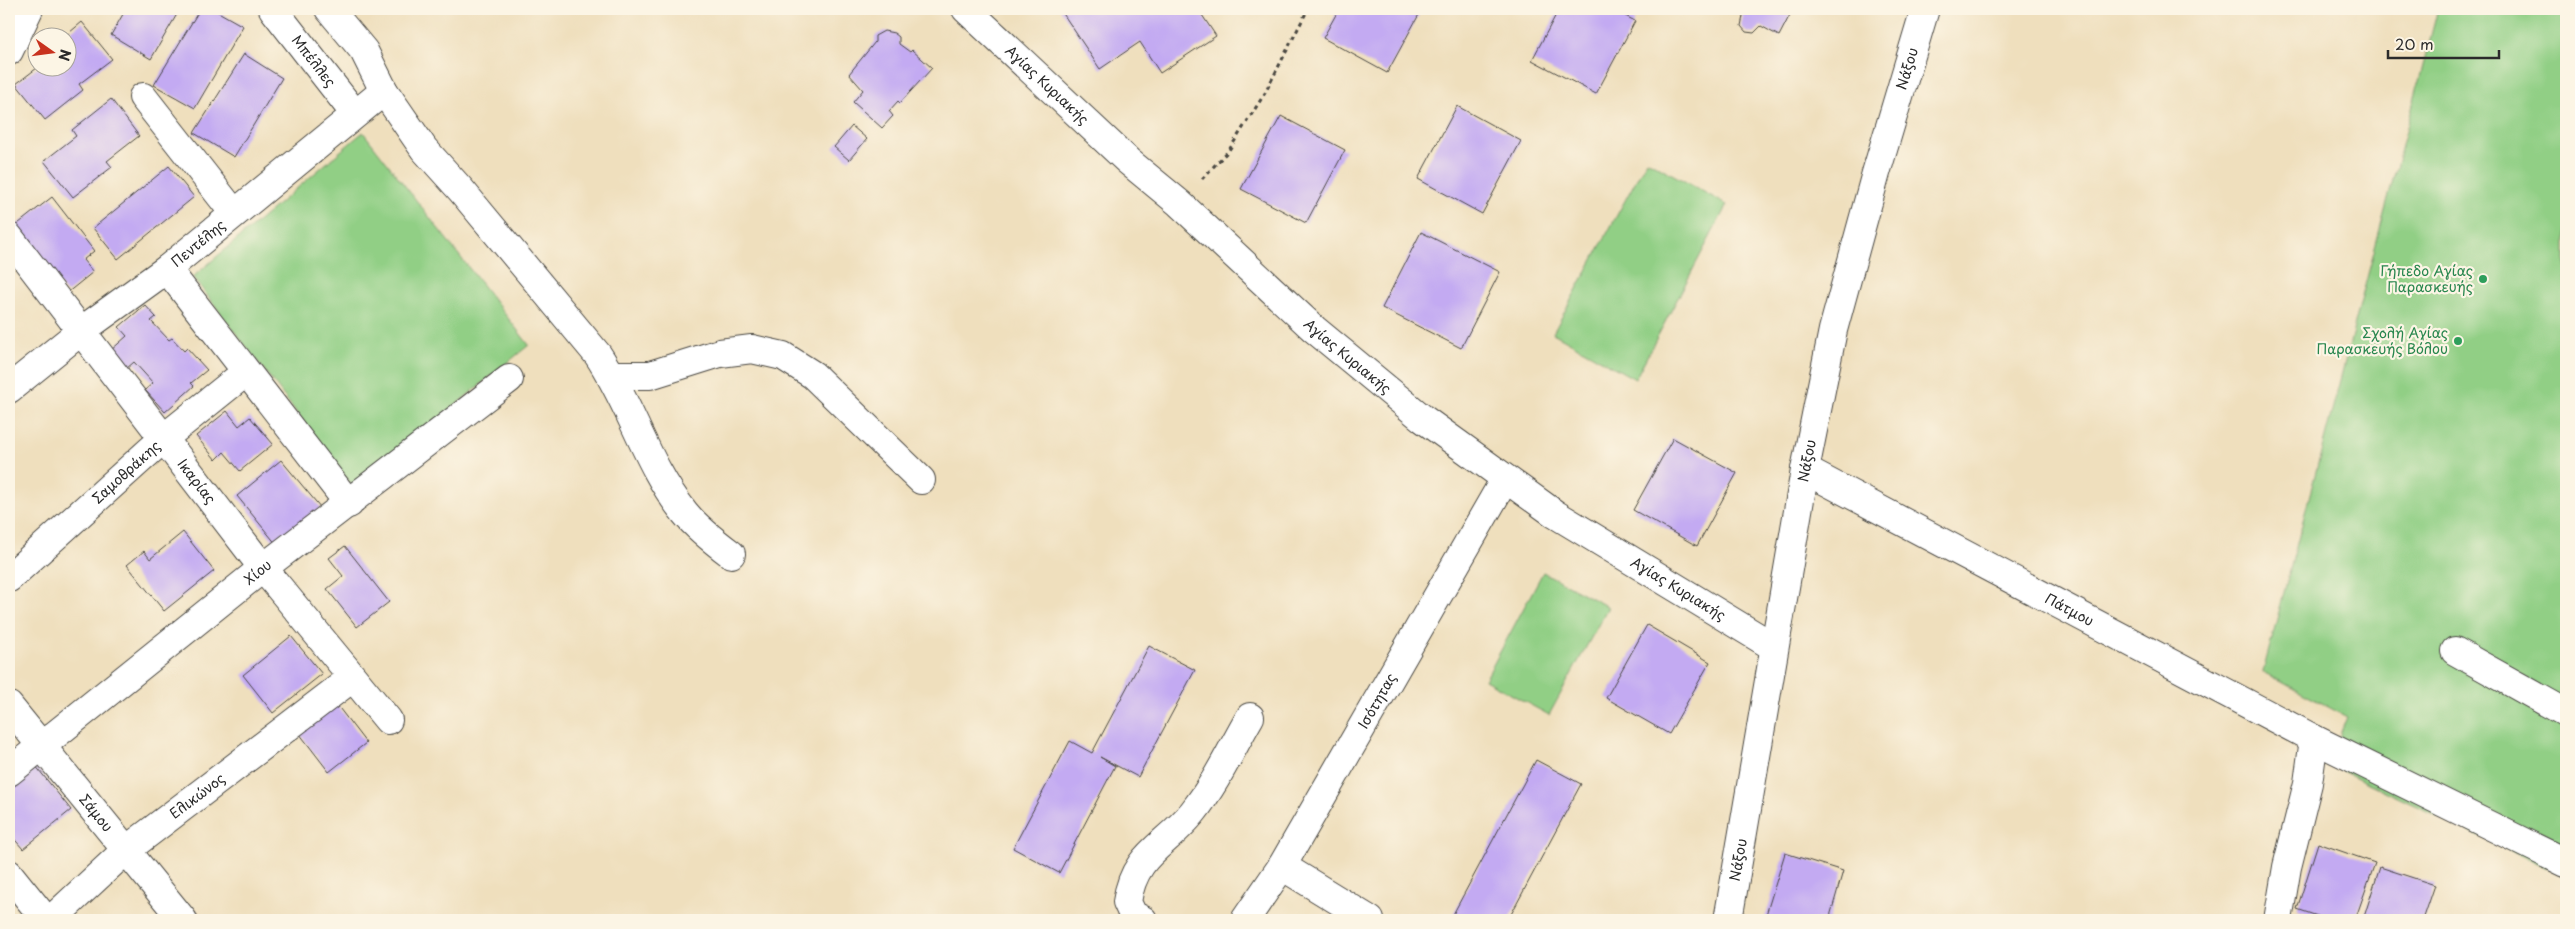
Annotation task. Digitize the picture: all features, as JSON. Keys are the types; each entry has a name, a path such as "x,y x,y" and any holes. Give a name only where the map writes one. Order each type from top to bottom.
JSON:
{"street":[{"path":"9,51 29,9"},
{"name":"Μπέλλες","path":"272,9 355,114"},
{"path":"329,9 364,51 384,91 424,149 461,190 587,341 611,375 659,472 676,501 694,523 731,554"},
{"name":"Αγίας Κυριακής","path":"966,9 1128,161 1179,203 1314,329 1422,418 1555,514 1774,647"},
{"name":"Νάξου","path":"1728,920 1805,470 1833,330 1876,173 1925,9"},
{"name":"Πεντέλης","path":"9,389 81,331 167,269 384,91"},
{"path":"143,97 234,213"},
{"name":"Ικαρίας","path":"9,237 264,568 388,720"},
{"path":"167,269 349,504"},
{"path":"611,375 657,373 733,350 768,351 783,356 813,375 921,480"},
{"name":"Σαμοθράκης","path":"9,578 164,438 246,372"},
{"name":"Χίου","path":"9,772 264,568 510,379"},
{"name":"Πάτμου","path":"1805,470 2324,744 2566,863"},
{"name":"Ισότητας","path":"1245,920 1282,866 1505,479"},
{"path":"2454,651 2526,688 2566,713"},
{"name":"Ελικώνος","path":"51,920 125,851 352,678"},
{"name":"Σάμου","path":"9,706 183,920"},
{"path":"1143,920 1133,915 1127,902 1137,867 1148,855 1170,838 1194,811 1250,717"},
{"path":"2278,920 2287,867 2308,783 2324,744"},
{"path":"1282,866 1370,920"},
{"path":"9,874 46,920"}],"path":[{"path":"1179,203 1229,150 1265,93 1308,9"}],"green space":[{"name":"Σχολή Αγίας Παρασκευής Βόλου","path":"2438,9 2566,9 2566,877 2328,764 2347,717 2263,672"},
{"path":"363,132 529,345 354,488 193,277"},
{"path":"1647,160 1727,205 1635,379 1553,333"},
{"path":"1543,572 1608,607 1549,715 1485,680"}],"building":[{"path":"126,9 180,9 151,59 111,35"},
{"path":"200,9 213,9 243,26 195,108 154,85"},
{"path":"1060,9 1198,9 1216,36 1160,73 1140,42 1100,69"},
{"path":"1339,9 1422,9 1387,73 1323,38"},
{"path":"1559,9 1612,9 1635,21 1596,94 1532,60"},
{"path":"1729,9 1793,9 1779,36 1761,26 1754,33 1746,32 1741,26 1743,16"},
{"path":"82,22 112,59 79,84 83,90 45,120 16,84 28,75 28,78 78,78 78,28 75,28"},
{"path":"884,31 894,33 899,37 899,44 910,52 912,50 932,68 900,103 898,101 889,111 893,116 882,128 853,102 863,90 849,74 875,42 875,36"},
{"path":"244,54 282,78 234,157 194,133"},
{"path":"111,99 139,136 107,161 112,167 73,197 44,161 76,136 72,130"},
{"path":"1457,106 1521,141 1482,214 1418,179"},
{"path":"1281,116 1345,150 1306,223 1241,189"},
{"path":"852,126 867,139 849,160 834,147"},
{"path":"169,166 194,197 118,259 93,228"},
{"path":"52,197 94,251 83,260 93,272 67,293 9,231"},
{"path":"1421,232 1500,272 1461,348 1382,308"},
{"path":"145,305 156,317 151,321 169,340 172,338 184,351 187,348 207,370 191,383 194,386 165,412 145,390 153,383 134,362 126,369 110,351 127,336 119,327"},
{"path":"227,411 239,426 250,417 273,444 240,471 224,452 216,460 196,436"},
{"path":"1673,438 1737,473 1697,546 1633,510"},
{"path":"281,460 321,508 277,545 237,496"},
{"path":"183,532 214,571 164,611 127,565 144,551 150,559"},
{"path":"345,546 389,602 357,627 327,589 343,576 329,558"},
{"path":"1647,625 1710,662 1669,734 1606,698"},
{"path":"291,636 322,674 273,713 243,675"},
{"path":"1149,646 1195,670 1138,777 1100,757 1115,766 1059,873 1013,848 1070,741 1092,753"},
{"path":"333,700 366,743 329,772 296,729"},
{"path":"1536,760 1581,784 1508,920 1450,920"},
{"path":"35,765 71,810 23,849 9,833 9,787"},
{"path":"2318,843 2375,863 2355,920 2329,920 2297,909"},
{"path":"1785,853 1843,871 1829,920 1773,920 1765,918"},
{"path":"2380,867 2435,885 2423,920 2363,920"}],"place":[{"name":"Γήπεδο Αγίας Παρασκευής","path":"2483,279"},
{"name":"Σχολή Αγίας Παρασκευής Βόλου","path":"2458,341"}]}
